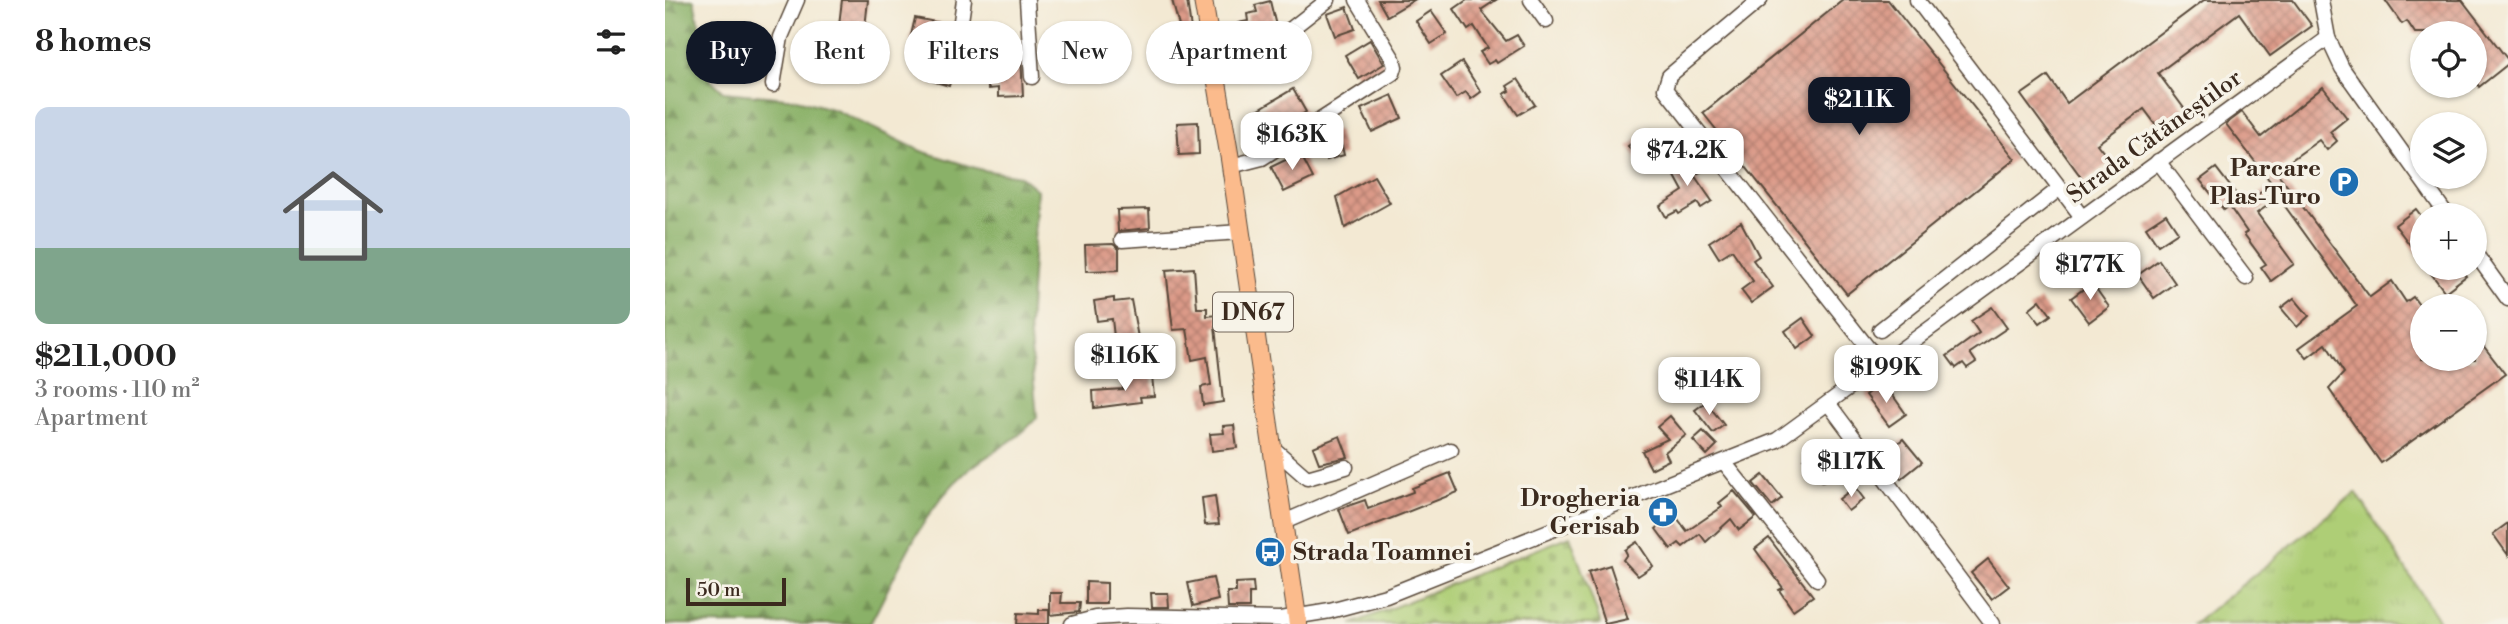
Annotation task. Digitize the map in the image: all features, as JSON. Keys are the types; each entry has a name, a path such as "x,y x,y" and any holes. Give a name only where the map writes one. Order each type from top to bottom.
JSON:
{"main road":[{"name":"DN67","path":"1203,0 1207,21"},
{"name":"DN67","path":"1218,84 1297,620"}],"street":[{"path":"773,85 781,37 797,0"},
{"path":"961,21 964,0"},
{"path":"1027,0 1032,77"},
{"path":"1301,21 1328,0"},
{"path":"1231,166 1262,158 1393,73 1393,59 1357,0"},
{"path":"1531,0 1546,21"},
{"path":"1760,0 1669,76 1665,89 1884,363"},
{"path":"1917,0 2082,217"},
{"path":"2321,0 2328,38 2354,87 2438,203"},
{"name":"Strada Cătăneștilor","path":"1297,620 1386,596 1777,440 2328,38"},
{"path":"2158,161 2246,278"},
{"path":"1880,330 2060,188"},
{"path":"1122,240 1241,232"},
{"path":"2487,270 2508,299"},
{"path":"1828,403 1993,624"},
{"path":"1273,448 1307,478 1346,467"},
{"path":"1284,522 1451,450"},
{"path":"1724,462 1817,579"},
{"path":"1072,624 1095,618 1127,616 1297,620"}],"green space":[{"path":"665,0 694,0 698,21 686,21 686,84 715,84 724,92 797,99 835,110 921,151 982,170 1020,176 1037,190 1029,327 1037,417 1021,433 983,459 949,488 911,544 870,624 665,624"},
{"path":"2356,492 2441,624 2194,624"},
{"path":"1570,536 1601,624 1352,624"}],"building":[{"path":"842,0 868,0 866,21 839,21"},
{"path":"1172,0 1187,0 1190,21 1178,21"},
{"path":"1378,0 1414,0 1387,16"},
{"path":"1467,0 1496,0 1481,10 1506,41 1517,35 1524,46 1497,63 1495,60 1488,64 1480,52 1488,48 1474,26 1468,30 1454,9"},
{"path":"1843,0 1888,0 2015,159 1847,294 1703,113"},
{"path":"2204,0 2293,0 2312,26 2270,56 2239,13 2158,73 2186,111 2160,130 2144,109 2097,144 2111,162 2084,181 2021,95 2048,76 2067,103"},
{"path":"2385,0 2462,0 2478,21 2410,21 2410,26 2407,21 2402,24"},
{"path":"1270,1 1275,21 1248,21 1247,14 1257,12 1255,5"},
{"path":"1347,7 1355,29 1335,36 1327,14"},
{"path":"1431,11 1447,34 1431,44 1416,21"},
{"path":"2487,33 2508,60 2508,64 2487,81"},
{"path":"1370,40 1384,64 1359,79 1345,55"},
{"path":"1462,62 1481,92 1471,99 1466,92 1456,98 1441,76"},
{"path":"1518,79 1535,105 1518,115 1504,94 1510,91 1507,86"},
{"path":"988,84 1022,84 1023,96 998,97 998,88 988,89"},
{"path":"2323,87 2347,118 2330,132 2337,141 2327,150 2319,140 2276,171 2370,297 2392,281 2406,302 2410,299 2410,371 2487,371 2487,351 2505,374 2381,463 2329,389 2344,373 2326,344 2307,358 2299,348 2357,306 2279,198 2257,213 2294,264 2271,281 2261,267 2266,264 2244,234 2247,232 2229,206 2224,210 2200,180 2216,168 2243,203 2273,185 2226,124 2242,112 2261,137"},
{"path":"1293,89 1306,112 1276,130 1271,122 1263,127 1254,112"},
{"path":"1392,95 1402,118 1372,132 1361,109"},
{"path":"1198,122 1199,154 1179,155 1177,123"},
{"path":"1652,129 1662,143 1638,160 1628,146"},
{"path":"1338,130 1344,155 1327,160 1320,135"},
{"path":"1300,153 1313,178 1284,192 1271,167"},
{"path":"1693,155 1702,171 1694,175 1712,201 1701,208 1697,203 1679,214 1677,211 1666,217 1660,206 1683,191 1670,167"},
{"path":"1374,176 1390,203 1345,228 1337,197"},
{"path":"1149,209 1150,228 1118,231 1117,210"},
{"path":"2166,214 2178,232 2158,245 2146,227"},
{"path":"2410,214 2410,245 2395,225"},
{"path":"1741,222 1759,256 1753,260 1773,287 1751,303 1741,290 1753,281 1732,250 1719,258 1709,242"},
{"path":"1113,244 1119,249 1119,270 1086,271 1085,245"},
{"path":"2159,260 2175,283 2154,298 2138,275"},
{"path":"1194,268 1197,308 1207,308 1207,316 1219,315 1219,326 1215,327 1223,402 1203,405 1201,387 1211,385 1207,357 1192,360 1187,329 1173,330 1166,270"},
{"path":"2436,280 2461,280 2445,292"},
{"path":"2092,283 2109,307 2089,322 2071,298"},
{"path":"1114,298 1114,302 1131,300 1139,343 1115,346 1112,319 1097,321 1094,301"},
{"path":"2294,298 2309,316 2297,327 2281,308"},
{"path":"2040,300 2051,315 2040,323 2029,309"},
{"path":"1992,307 2007,328 1970,353 1976,362 1967,368 1963,363 1956,368 1947,356 1979,333 1971,321"},
{"path":"1803,318 1815,336 1797,349 1785,331"},
{"path":"1152,376 1154,396 1140,397 1141,402 1094,408 1093,391 1123,389 1126,379"},
{"path":"1880,385 1887,395 1891,393 1906,414 1889,426 1866,395"},
{"path":"1706,402 1724,425 1713,433 1695,410"},
{"path":"1670,416 1686,435 1665,452 1669,460 1651,469 1642,451 1668,439 1657,427"},
{"path":"1234,425 1237,448 1212,451 1210,434 1224,433 1223,426"},
{"path":"1703,431 1717,445 1707,455 1693,440"},
{"path":"1340,436 1348,457 1319,463 1313,447"},
{"path":"1903,439 1922,462 1901,479 1882,456"},
{"path":"1826,442 1840,460 1831,467 1834,472 1822,482 1804,459"},
{"path":"1450,473 1458,492 1349,535 1339,509 1365,500 1368,509 1413,492 1412,488"},
{"path":"1763,475 1782,498 1772,506 1753,483"},
{"path":"1855,487 1864,499 1848,511 1839,499"},
{"path":"1734,491 1756,517 1739,530 1731,519 1706,542 1700,534 1683,547 1679,543 1671,549 1656,529 1664,522 1655,509 1665,502 1687,531 1722,507 1719,503"},
{"path":"1215,496 1219,524 1205,525 1202,498"},
{"path":"2508,523 2508,555 2493,534"},
{"path":"1769,538 1813,596 1793,610 1779,590 1783,588 1755,549"},
{"path":"1637,542 1653,566 1638,576 1623,560 1627,554 1625,550"},
{"path":"1988,559 2009,586 1992,599 1971,573"},
{"path":"1610,565 1628,619 1605,624 1588,572"},
{"path":"1213,578 1218,600 1193,606 1188,583"},
{"path":"1086,582 1107,583 1107,604 1086,604"},
{"path":"1253,582 1254,593 1249,593 1249,608 1228,608 1227,592 1236,592 1236,583"},
{"path":"1050,593 1062,593 1061,603 1080,603 1079,612 1050,615"},
{"path":"1151,593 1168,593 1169,607 1152,607"},
{"path":"1039,610 1049,610 1049,624 1017,624 1018,613 1039,614"}],"place":[{"name":"Parcare Plas-Turo","path":"2344,182"},
{"name":"Drogheria Gerisab","path":"1663,512"},
{"name":"Strada Toamnei","path":"1270,552"}]}
